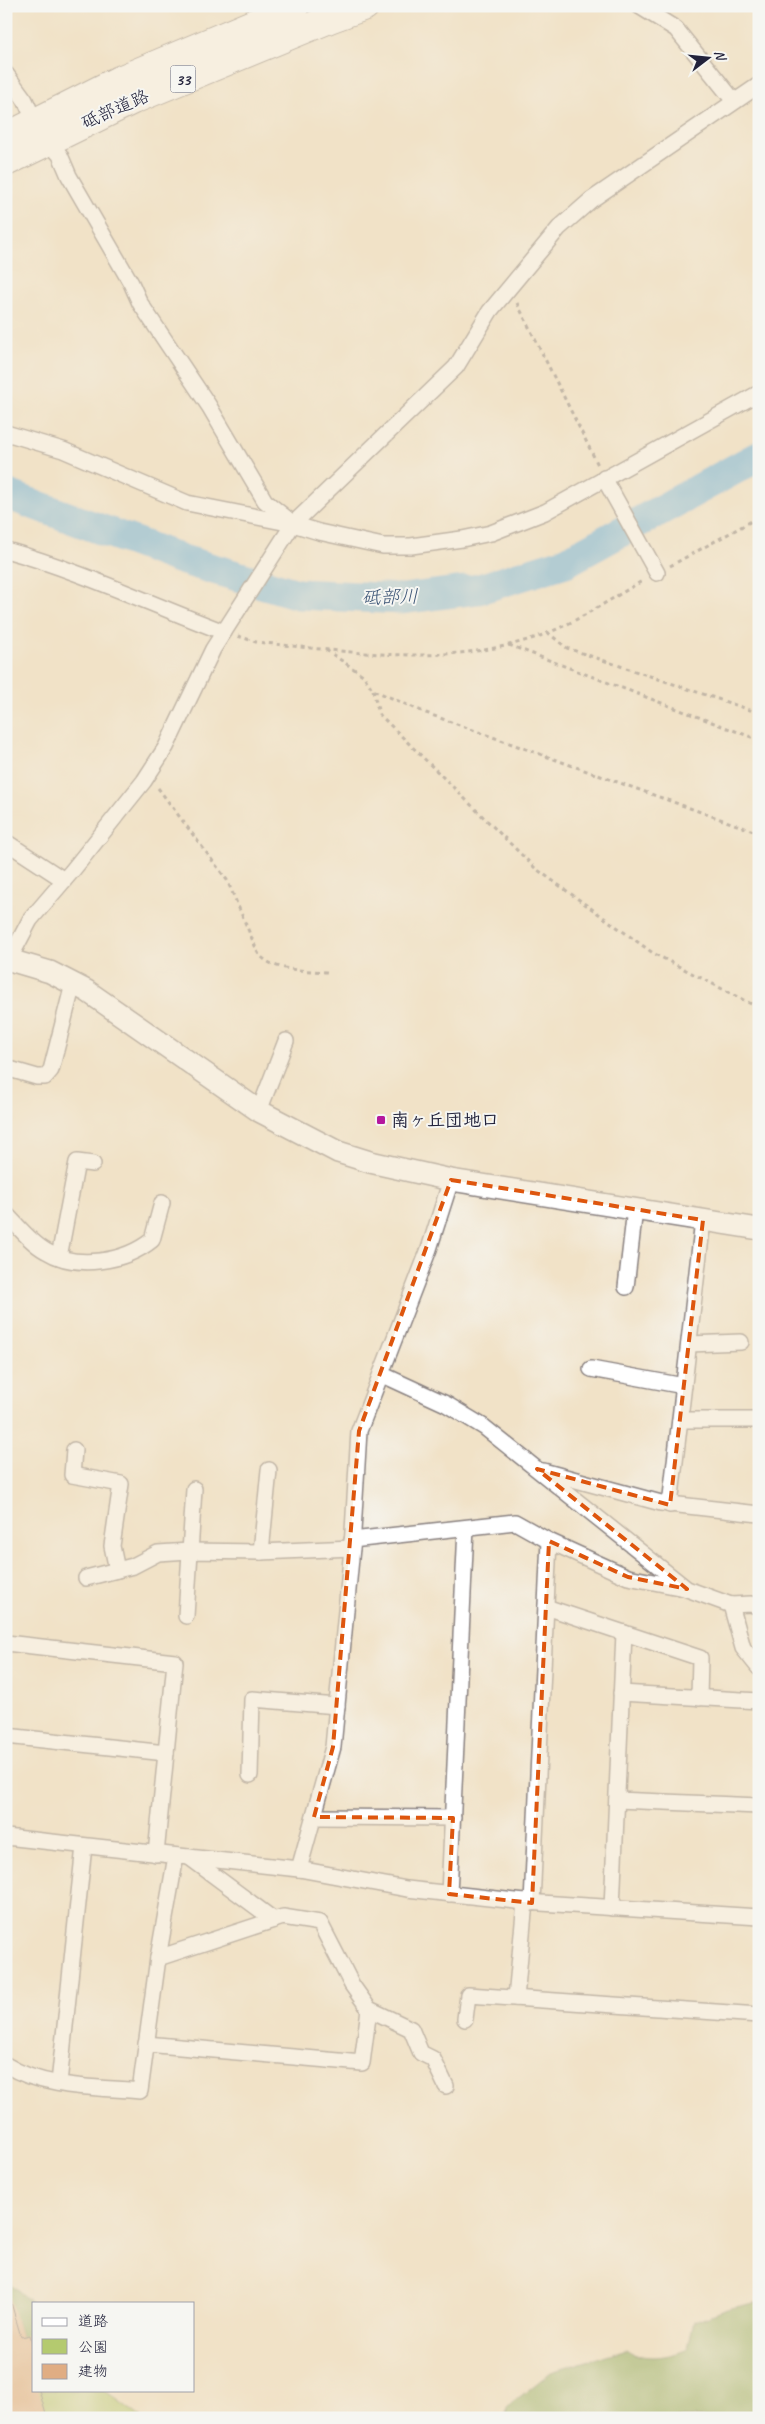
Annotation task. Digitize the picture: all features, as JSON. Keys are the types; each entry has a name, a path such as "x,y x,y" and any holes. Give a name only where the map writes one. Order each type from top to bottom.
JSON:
{"highway":[{"name":"砥部道路","path":"6,162 41,131 118,81 295,6"},
{"name":"砥部道路","path":"6,136 41,131 133,100 365,6"}],"street":[{"path":"639,6 676,29 734,101"},
{"path":"6,74 25,100 41,131 60,155 131,283 140,303 209,406 265,501 290,530"},
{"path":"759,84 590,200 559,228 490,311 456,367 290,530 213,649 166,747 144,781 30,920 8,959 50,972 87,991 259,1111 338,1152 370,1162 451,1180 759,1229"},
{"path":"6,433 63,450 187,503 290,530 319,532 383,546 411,546 439,543 490,533 545,512 606,481 759,393"},
{"path":"606,481 655,570"},
{"path":"6,550 66,568 144,602 228,626"},
{"path":"6,842 64,880"},
{"path":"6,1068 37,1077 45,1077 51,1070 73,984"},
{"path":"259,1111 286,1041"},
{"path":"59,1257 77,1162 92,1164"},
{"path":"299,1869 333,1747 352,1544 359,1431 429,1249 451,1180"},
{"path":"6,1214 44,1250 71,1260 100,1260 143,1247 152,1240 162,1203"},
{"path":"626,1288 635,1209"},
{"path":"670,1504 703,1220"},
{"path":"689,1344 741,1342"},
{"path":"591,1369 684,1386"},
{"path":"381,1374 454,1409 484,1427 687,1589"},
{"path":"680,1420 759,1420"},
{"path":"74,1450 72,1474 121,1484 112,1546 117,1570"},
{"path":"537,1469 670,1504 759,1514"},
{"path":"261,1552 269,1470"},
{"path":"186,1616 194,1489"},
{"path":"86,1578 133,1566 158,1553 190,1551 261,1552 352,1544 515,1522 549,1541 628,1577 687,1589 731,1605 751,1604 759,1607"},
{"path":"449,1894 466,1528"},
{"path":"516,1998 529,1902 549,1541"},
{"path":"731,1605 744,1648 759,1668"},
{"path":"546,1607 700,1658 699,1698"},
{"path":"612,1908 624,1633"},
{"path":"6,1643 175,1662 156,1854"},
{"path":"621,1693 759,1702"},
{"path":"250,1775 252,1699 337,1706"},
{"path":"6,1736 166,1753"},
{"path":"617,1800 759,1806"},
{"path":"314,1817 452,1818"},
{"path":"6,1837 299,1869 407,1889 449,1894 529,1902 759,1917"},
{"path":"59,2083 84,1846"},
{"path":"182,1856 274,1920"},
{"path":"6,2065 17,2072 59,2083 140,2091 158,1958 182,1856"},
{"path":"158,1958 283,1917 320,1923 348,1978 369,2008 410,2029 421,2052 433,2059 446,2086"},
{"path":"465,2019 468,1995 759,2015"},
{"path":"146,2044 362,2063 369,2008"}],"path":[{"path":"509,287 606,481"},
{"path":"228,626 256,642 423,656 462,653 508,645 547,632 567,648 759,713"},
{"path":"508,645 759,740"},
{"path":"324,649 363,675 373,690 379,714 535,868 653,953 759,1008"},
{"path":"373,690 453,723 759,833"},
{"path":"158,759 162,769 157,784 159,792 181,816 227,880 258,953 264,960 296,969 327,972"}],"highlighted area":[{"path":"451,1180 703,1220 670,1505 537,1469 687,1589 628,1577 549,1541 532,1903 449,1894 453,1818 314,1817 333,1747 359,1431"}],"green space":[{"path":"6,2279 32,2303 32,2347 21,2337 16,2320 6,2323"},
{"path":"6,2299 32,2331 32,2392 107,2392 142,2418 6,2418"},
{"path":"759,2302 759,2418 506,2418 507,2407 551,2372 626,2349 640,2356 648,2357 665,2356 681,2352 688,2349 694,2321 731,2308"}],"building":[{"path":"6,2299 10,2299 21,2337 30,2335 32,2342 32,2392 40,2392 47,2418 6,2418"}],"waterway":[{"name":"砥部川","path":"6,494 183,560 298,594 402,599 479,589 566,562 759,456"}],"place":[{"name":"南ヶ丘団地口","path":"381,1120"}]}
